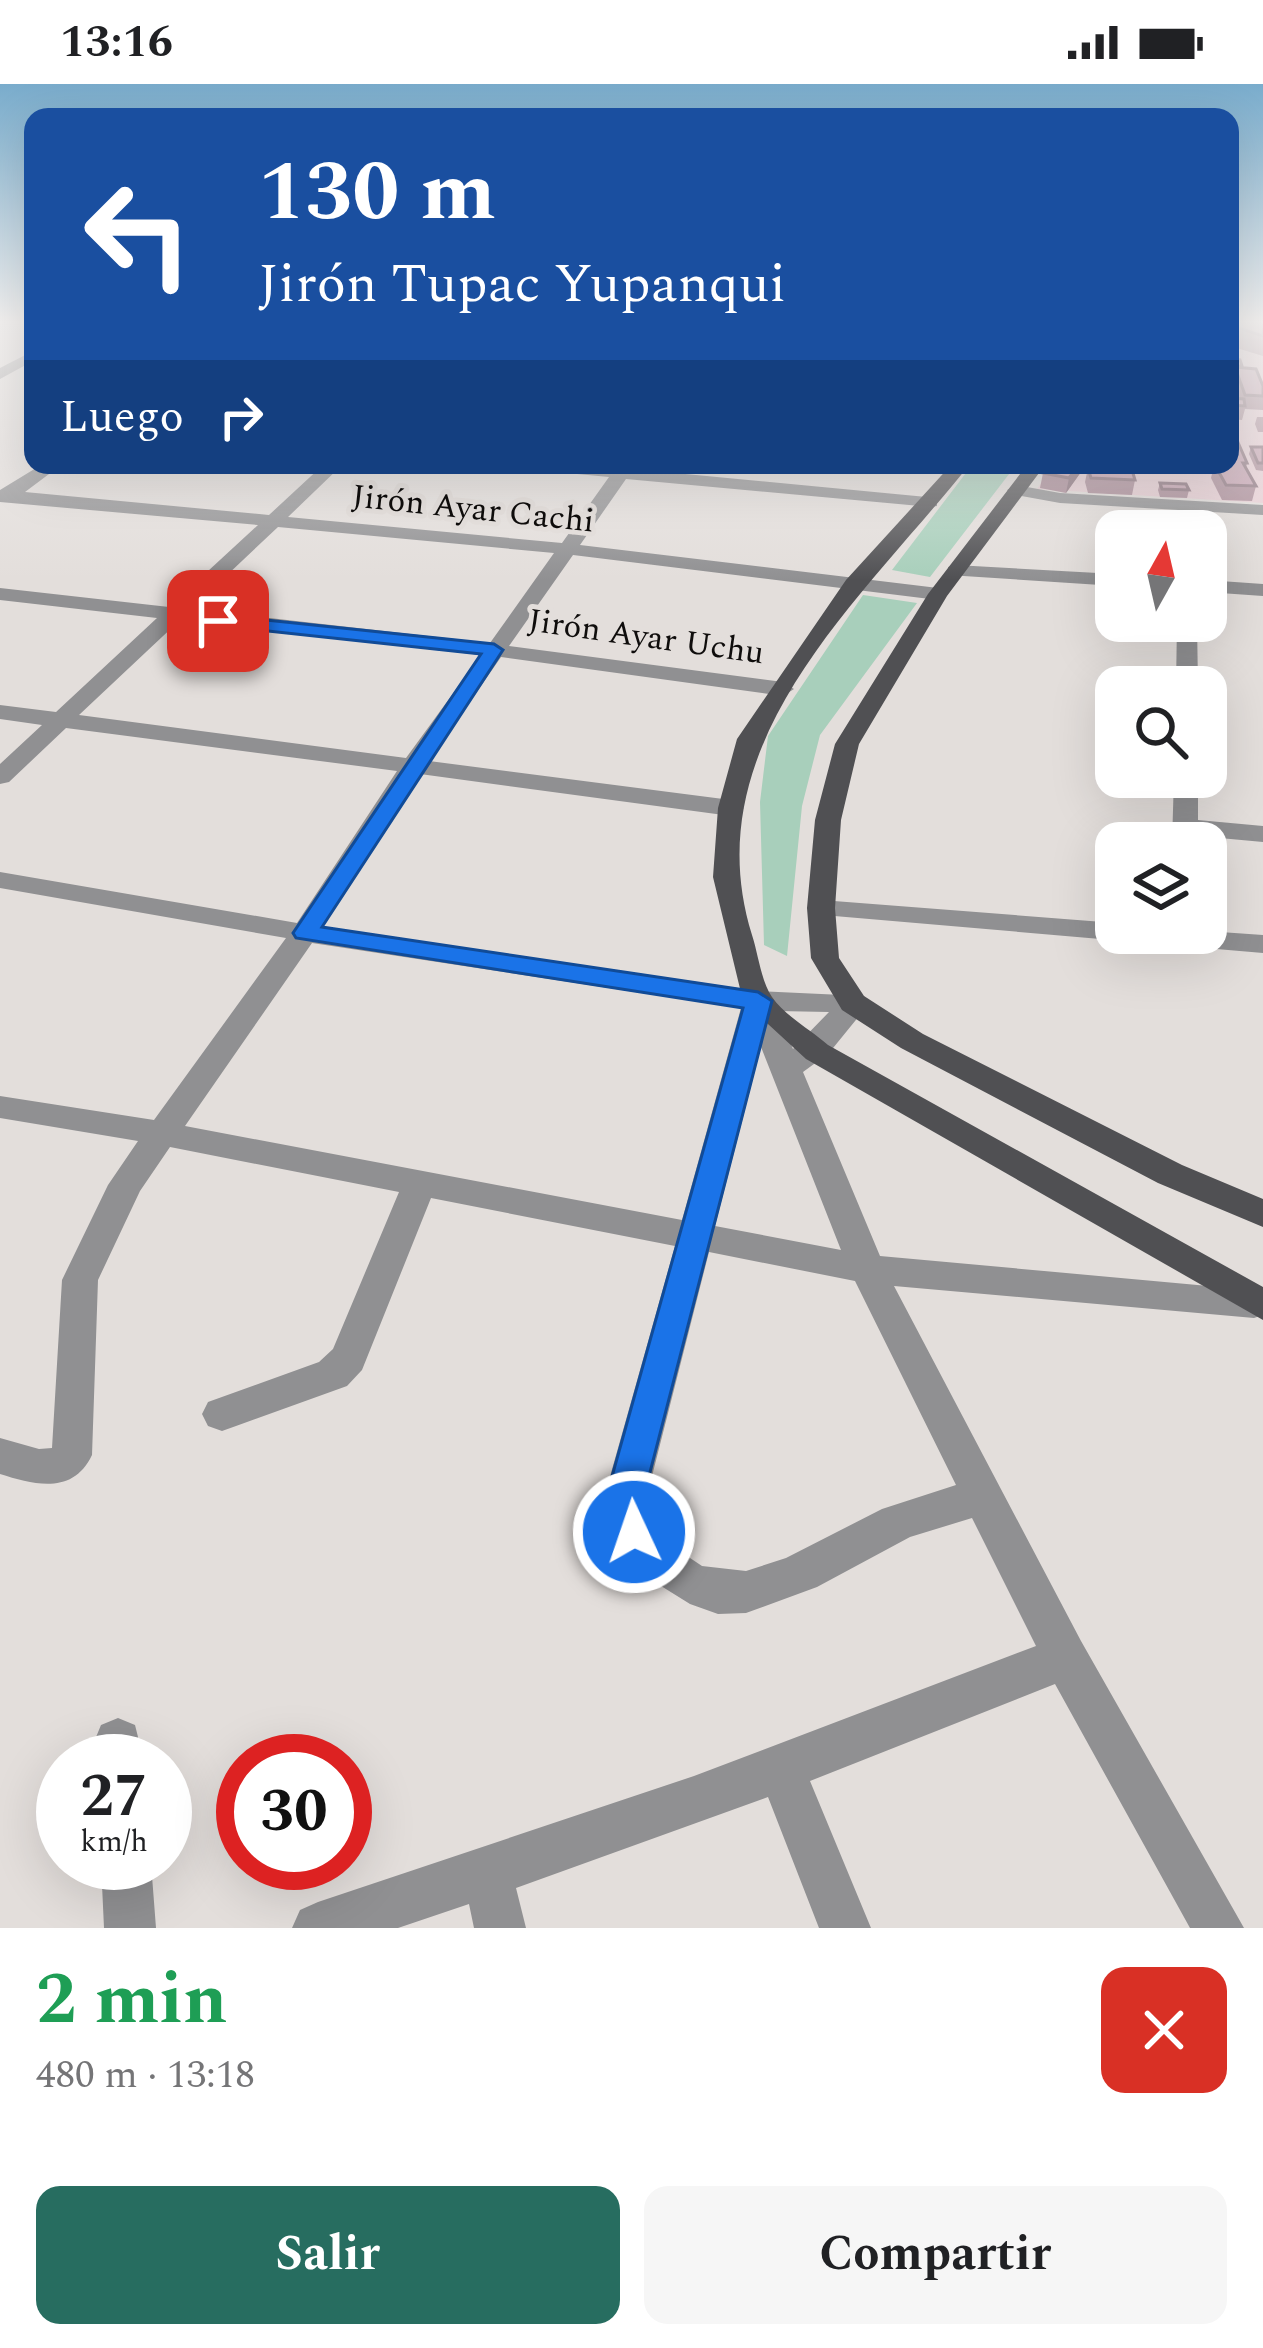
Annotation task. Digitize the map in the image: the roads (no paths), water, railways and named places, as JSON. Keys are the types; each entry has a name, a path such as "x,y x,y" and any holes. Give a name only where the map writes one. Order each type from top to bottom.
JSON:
{"main road":[{"path":"953,474 853,584 748,739 731,808 726,877 758,1001 801,1060 1258,1304"},
{"path":"1029,474 938,594 848,744 828,820 821,908 825,958 853,1003 1025,1102 1263,1214"}],"street":[{"path":"2,494 24,471"},
{"path":"2,494 36,474"},
{"path":"0,777 323,474"},
{"path":"0,1456 58,1468 72,1455 80,1280 125,1185 620,474"},
{"path":"671,474 931,502"},
{"path":"1016,490 1263,510"},
{"name":"Jirón Ayar Cachi","path":"2,494 568,549 938,594"},
{"path":"955,571 1095,579"},
{"path":"1227,587 1263,590"},
{"name":"Jirón Ayar Uchu","path":"0,594 783,688"},
{"path":"0,712 731,808"},
{"path":"1227,834 1263,834"},
{"path":"0,880 305,933 758,1001 853,1003"},
{"path":"821,908 1095,930"},
{"path":"1227,941 1263,944"},
{"path":"758,1001 630,1480 628,1511 634,1532 663,1565 707,1592 736,1594 790,1582 885,1528 982,1496"},
{"path":"853,1003 801,1060 867,1269 1065,1657 1218,1928"},
{"path":"0,1107 160,1132 867,1269 1258,1304"},
{"path":"222,1414 333,1374 348,1359 418,1184"},
{"path":"318,1928 488,1875 782,1770 1065,1657"},
{"path":"782,1770 845,1928"},
{"path":"488,1875 500,1928"},
{"path":"128,1890 130,1928"}]}
